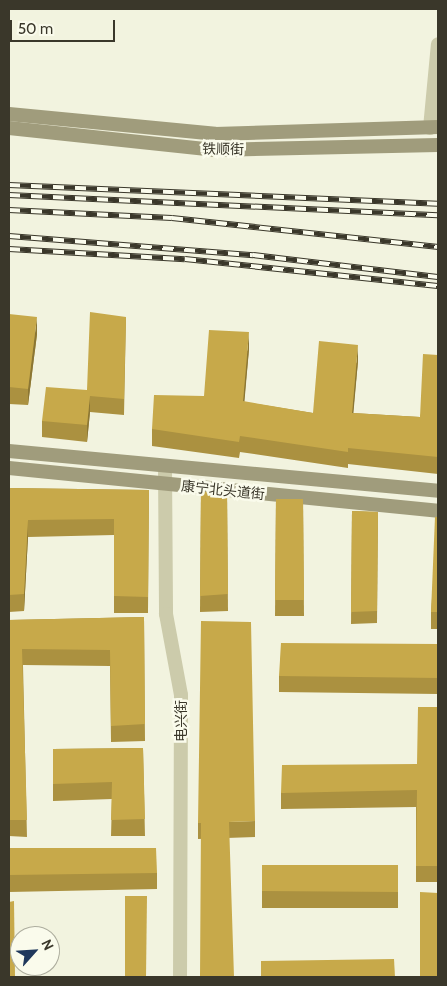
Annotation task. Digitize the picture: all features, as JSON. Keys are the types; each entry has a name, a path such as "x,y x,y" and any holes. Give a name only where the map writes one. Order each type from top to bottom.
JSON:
{"main road":[{"name":"铁顺街","path":"9,114 215,134 434,128"},
{"name":"铁顺街","path":"9,128 214,150 438,145"},
{"name":"康宁北头道街","path":"9,451 438,491"},
{"name":"康宁北头道街","path":"9,468 438,511"}],"street":[{"path":"434,128 438,44"},
{"name":"电兴街","path":"166,466 166,614 181,695 180,977"}],"building":[{"path":"90,312 126,317 124,399 90,396 87,425 42,421 46,387 87,390"},
{"path":"9,314 37,317 28,389 9,387"},
{"path":"209,330 249,332 243,401 313,413 319,341 358,345 352,413 420,417 423,354 438,355 438,457 348,448 348,452 240,436 239,442 152,429 154,395 204,396"},
{"path":"9,488 149,490 148,597 114,596 114,519 28,520 24,594 9,595"},
{"path":"227,491 228,594 200,596 201,492"},
{"path":"276,499 303,499 304,600 275,600"},
{"path":"352,511 378,512 377,611 351,612"},
{"path":"435,517 438,517 438,612 431,612"},
{"path":"144,617 145,724 111,726 110,650 22,649 27,820 9,820 9,620"},
{"path":"201,621 251,622 255,821 229,822 234,977 200,977 201,823 198,823"},
{"path":"281,643 438,644 438,678 279,676"},
{"path":"418,707 438,707 438,866 416,866 417,790 281,793 282,765 417,764"},
{"path":"143,748 145,819 111,820 112,782 53,784 53,749"},
{"path":"9,848 156,848 157,873 9,875"},
{"path":"262,865 398,865 398,892 262,891"},
{"path":"420,892 438,893 438,977 420,977"},
{"path":"125,896 147,896 146,977 125,977"},
{"path":"14,901 14,926 10,926 10,976 15,977 9,977 9,902"},
{"path":"394,959 395,977 261,977 261,961"}],"railway":[{"path":"9,185 438,204"},
{"path":"9,195 438,215"},
{"path":"9,210 172,218 438,247"},
{"path":"9,236 253,255 438,277"},
{"path":"9,249 185,259 438,286"}]}
